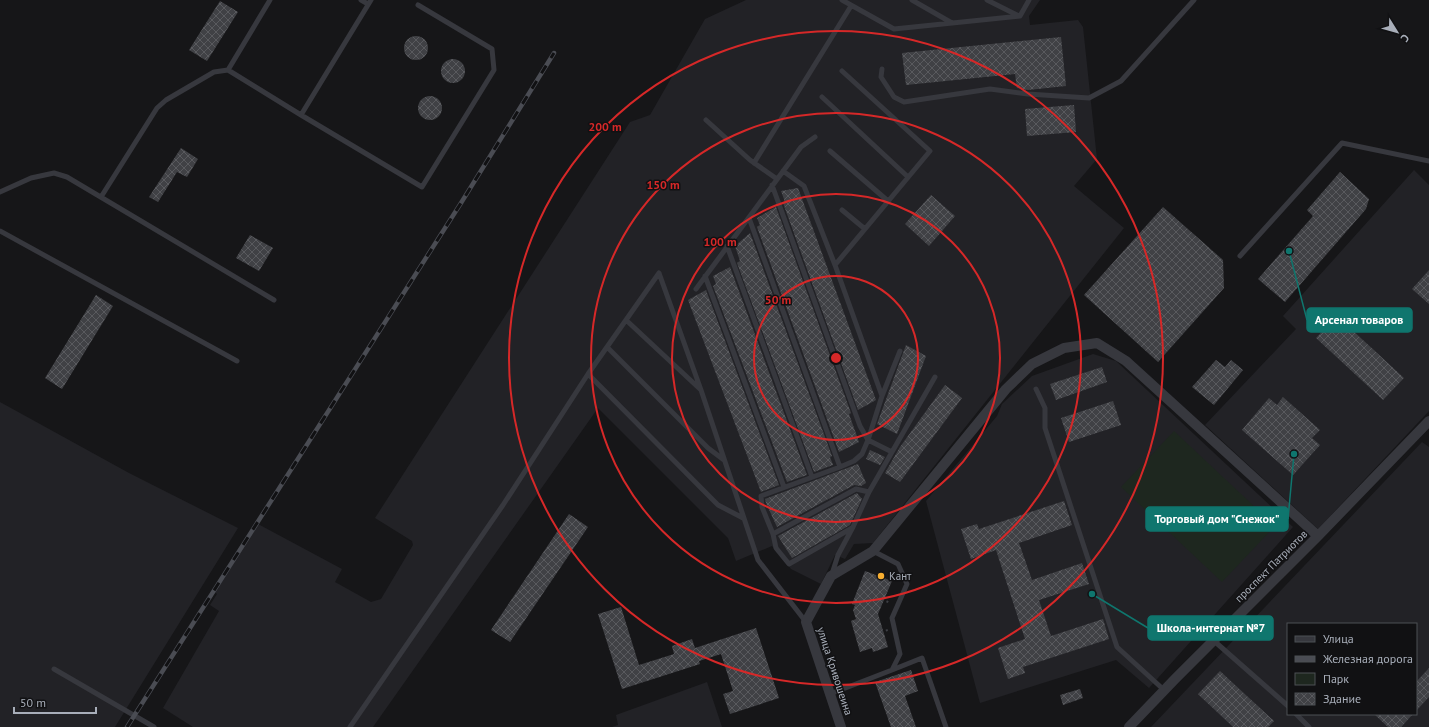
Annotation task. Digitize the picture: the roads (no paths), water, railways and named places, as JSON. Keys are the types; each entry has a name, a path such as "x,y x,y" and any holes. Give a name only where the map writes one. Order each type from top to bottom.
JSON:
{"street":[{"path":"806,622 830,576 873,551 1006,389 1032,364 1064,348 1097,344 1126,361 1318,536"},
{"name":"проспект Патриотов","path":"1129,727 1213,640 1318,536 1429,421"},
{"name":"улица Кривошеина","path":"806,622 841,727"}],"lane":[{"path":"228,70 270,0"},
{"path":"301,115 370,2 361,0"},
{"path":"842,0 894,29 1020,16"},
{"path":"912,0 953,23"},
{"path":"987,0 1020,16"},
{"path":"1020,16 1029,0"},
{"path":"882,69 881,77 894,97 904,102 990,89 1028,94 1089,98 1121,81 1194,0"},
{"path":"101,197 156,108 166,100 214,72 228,70 422,187 494,70 492,49 418,5"},
{"path":"754,163 851,6"},
{"path":"835,265 930,151 842,71"},
{"path":"822,97 908,177"},
{"path":"706,120 754,163 777,179"},
{"path":"696,289 801,147 815,137"},
{"path":"1240,256 1342,144 1429,161"},
{"path":"830,151 888,201"},
{"path":"783,171 804,186 835,265 882,396"},
{"path":"0,192 31,178 54,173 67,177 274,300"},
{"path":"772,185 860,426 868,440 892,452"},
{"path":"842,210 865,229"},
{"path":"748,218 840,467"},
{"path":"0,231 237,361"},
{"path":"727,246 812,477"},
{"path":"350,727 503,505 588,374 659,273 701,390 758,560 806,622"},
{"path":"706,276 784,487"},
{"path":"626,320 701,390"},
{"path":"607,347 708,448 724,461"},
{"path":"853,527 790,564 776,548 773,534 762,507 761,496 840,467 854,461 862,454 882,396 900,351"},
{"path":"588,374 718,505 743,518"},
{"path":"830,576 838,555 853,527 868,492 934,377"},
{"path":"1036,389 1045,408 1045,428 1117,647 1164,690"},
{"path":"773,534 856,489 868,492"},
{"path":"873,551 898,564 907,584 892,618 900,654 892,670"},
{"path":"1213,640 1287,705"},
{"path":"830,694 922,658 946,727"},
{"path":"54,669 154,727"},
{"path":"1297,715 1309,727"}],"railway":[{"path":"127,727 461,203 554,53"}],"place":[{"name":"Арсенал товаров","path":"1289,251"},
{"name":"Торговый дом \"Снежок\"","path":"1294,454"},
{"name":"Кант","path":"881,576"},
{"name":"Школа-интернат №7","path":"1092,594"}]}
